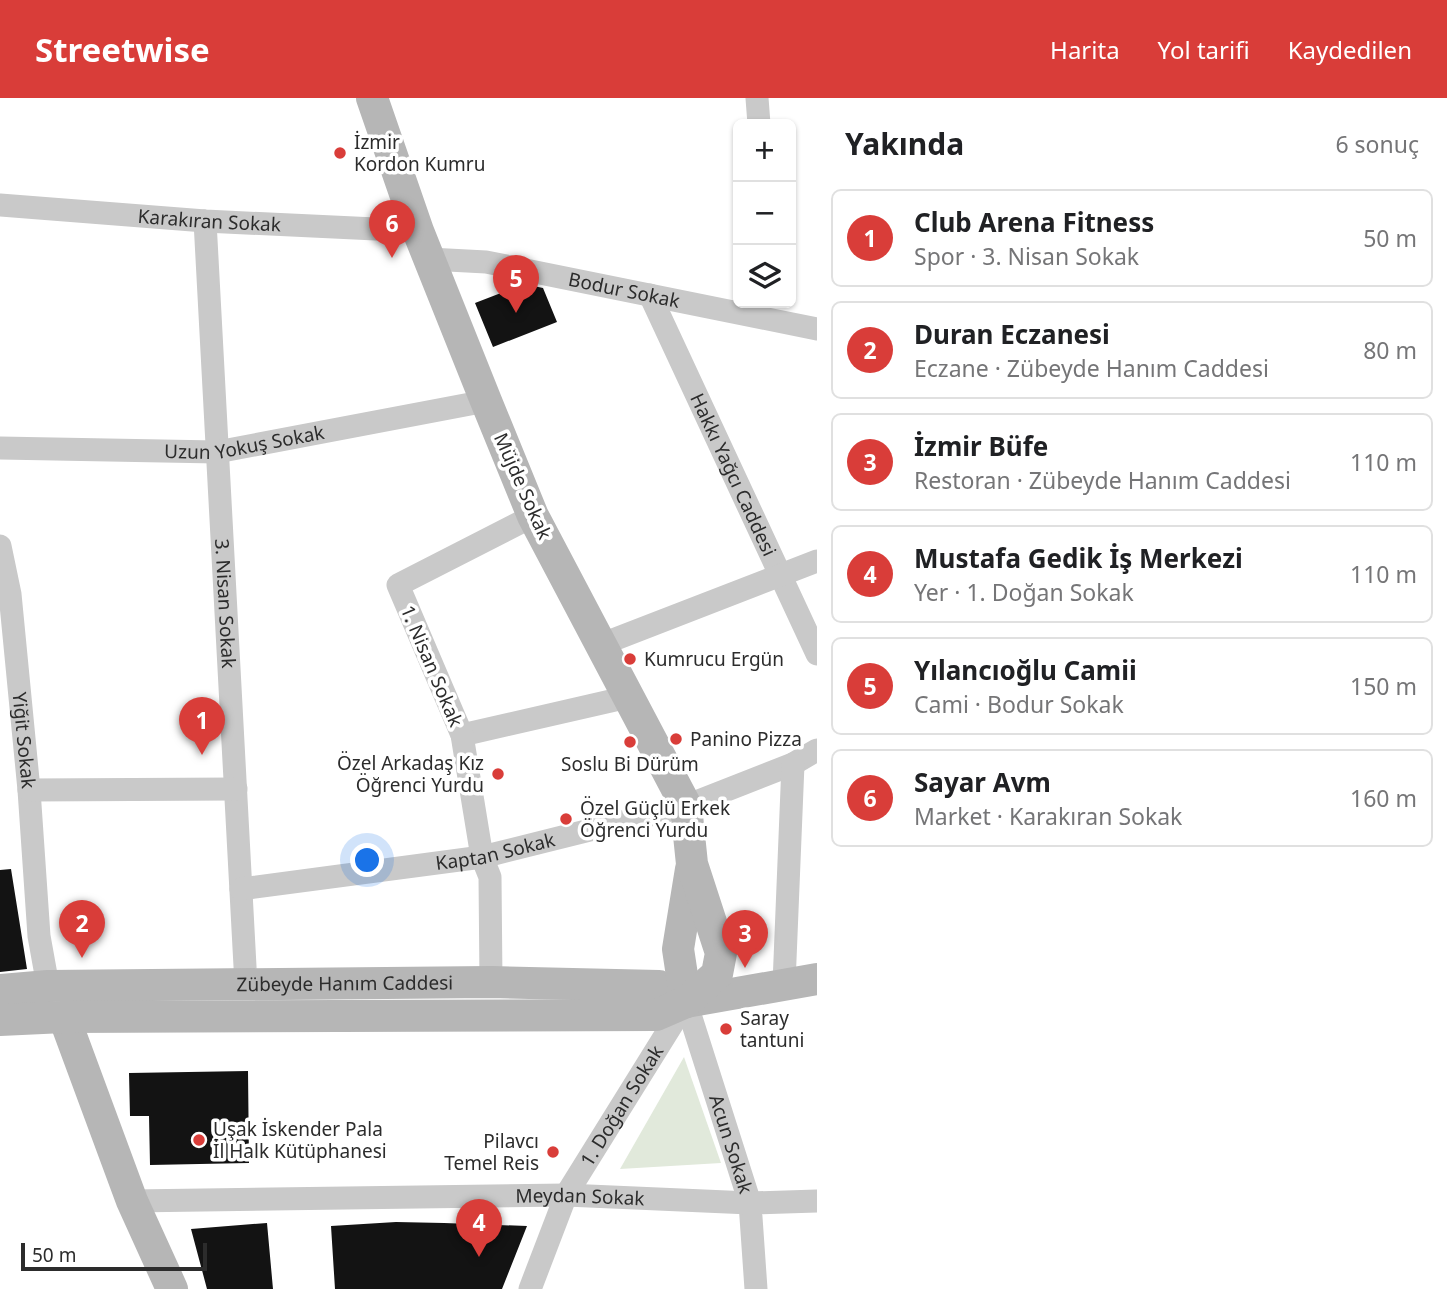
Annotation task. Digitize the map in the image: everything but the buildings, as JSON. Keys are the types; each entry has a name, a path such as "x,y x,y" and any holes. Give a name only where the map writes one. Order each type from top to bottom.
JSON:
{"main road":[{"name":"Müjde Sokak","path":"373,98 424,245 533,516 685,806 692,864"},
{"path":"686,1002 678,949 692,864"},
{"path":"686,1002 717,974 721,953 692,864"},
{"name":"Zübeyde Hanım Caddesi","path":"35,1000 656,1015 686,1002 817,979"},
{"name":"Zübeyde Hanım Caddesi","path":"0,1020 35,1000 246,985 491,982 659,986 686,1002"},
{"path":"35,1000 172,1289"}],"street":[{"path":"757,98 759,119"},
{"name":"Karakıran Sokak","path":"0,205 205,221 424,245"},
{"name":"3. Nisan Sokak","path":"205,221 246,985"},
{"name":"Bodur Sokak","path":"424,245 485,262 650,295 776,312 817,329"},
{"name":"Hakkı Yağcı Caddesi","path":"650,295 817,654"},
{"name":"Uzun Yokuş Sokak","path":"0,448 217,452 486,401"},
{"name":"1. Nisan Sokak","path":"491,982 490,877 482,857 461,735 398,585 533,516"},
{"name":"Yiğit Sokak","path":"0,546 29,790 39,936 35,1000"},
{"path":"600,645 817,561"},
{"path":"461,735 628,697"},
{"name":"Kaptan Sokak","path":"242,889 482,857 685,806 793,764 817,750"},
{"path":"784,984 793,764"},
{"path":"29,790 236,789"},
{"name":"1. Doğan Sokak","path":"530,1289 566,1195 686,1002"},
{"name":"Acun Sokak","path":"686,1002 750,1203 756,1289"},
{"name":"Meydan Sokak","path":"132,1200 566,1195 750,1203 817,1201"}],"shaded area":[{"path":"684,1057 721,1163 620,1169"}],"place":[{"name":"İzmir Kordon Kumru","path":"340,153"},
{"name":"Sayar Avm","path":"392,258"},
{"name":"Yılancıoğlu Camii","path":"516,313"},
{"name":"Kumrucu Ergün","path":"630,659"},
{"name":"Panino Pizza","path":"676,739"},
{"name":"Soslu Bi Dürüm","path":"630,742"},
{"name":"Club Arena Fitness","path":"202,755"},
{"name":"Özel Arkadaş Kız Öğrenci Yurdu","path":"498,774"},
{"name":"Özel Güçlü Erkek Öğrenci Yurdu","path":"566,819"},
{"name":"Duran Eczanesi","path":"82,958"},
{"name":"İzmir Büfe","path":"745,968"},
{"name":"Saray tantuni","path":"726,1029"},
{"name":"Uşak İskender Pala İl Halk Kütüphanesi","path":"199,1140"},
{"name":"Pilavcı Temel Reis","path":"553,1152"},
{"name":"Mustafa Gedik İş Merkezi","path":"479,1257"}]}
